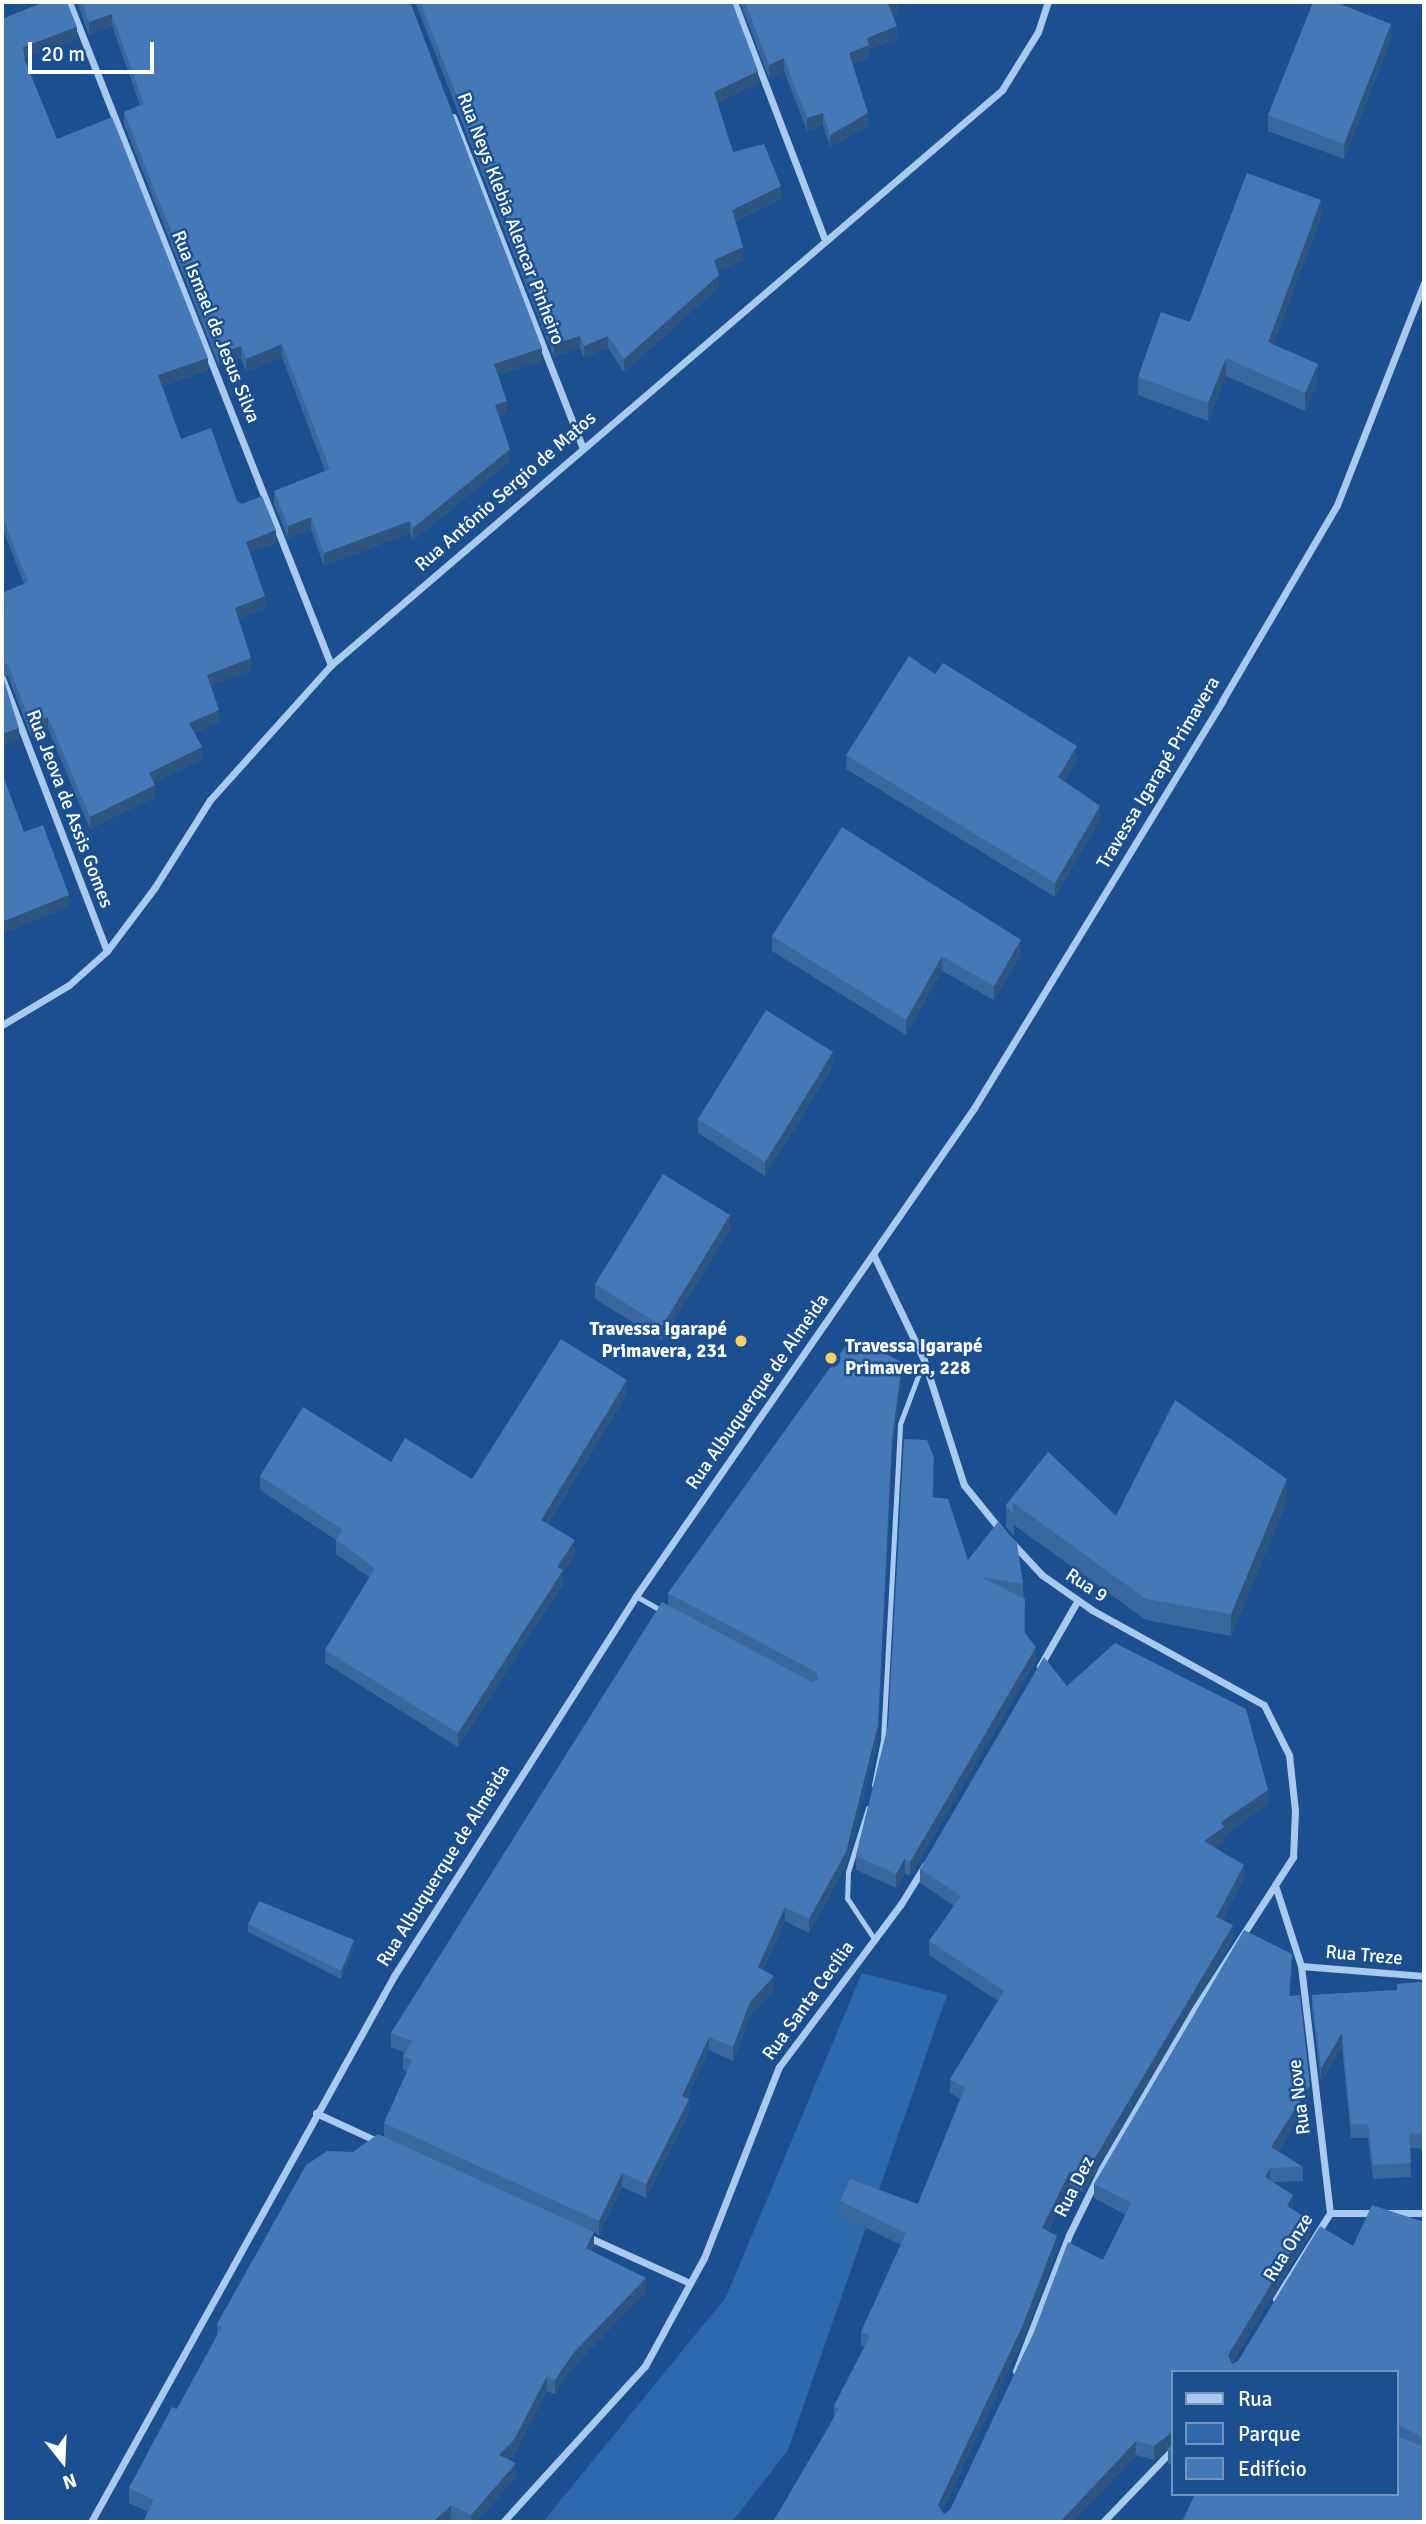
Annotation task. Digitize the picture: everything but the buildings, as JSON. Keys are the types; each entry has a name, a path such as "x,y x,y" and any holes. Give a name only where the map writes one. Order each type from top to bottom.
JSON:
{"street":[{"name":"Rua Ismael de Jesus Silva","path":"69,2 331,665"},
{"path":"734,2 824,238"},
{"name":"Rua Antônio Sergio de Matos","path":"2,1025 69,985 107,951 155,887 210,800 331,665 824,238 1002,90 1038,32 1048,2"},
{"name":"Rua Neys Klebia Alencar Pinheiro","path":"448,104 582,447"},
{"name":"Travessa Igarapé Primavera","path":"874,1256 974,1108 1337,505 1424,283"},
{"name":"Rua Jeova de Assis Gomes","path":"2,678 107,951"},
{"name":"Rua 9","path":"874,1256 924,1360 964,1485 976,1504 1042,1575 1078,1600 1264,1705 1274,1719 1289,1755 1295,1810 1293,1857 1276,1888"},
{"name":"Rua Albuquerque de Almeida","path":"91,2522 394,1976 636,1596 874,1256"},
{"path":"1037,1670 1078,1600"},
{"name":"Rua Santa Cecília","path":"503,2522 645,2366 690,2283 779,2067 875,1940 930,1858"},
{"name":"Rua Nove","path":"1276,1888 1301,1966 1330,2213"},
{"name":"Rua Dez","path":"1011,2381 1069,2235 1102,2168 1202,1998 1276,1888"},
{"name":"Rua Treze","path":"1301,1966 1424,1976"},
{"path":"316,2113 393,2148"},
{"path":"1330,2213 1424,2213"},
{"name":"Rua Onze","path":"1270,2309 1330,2213"},
{"path":"584,2235 690,2283"},
{"path":"1103,2522 1170,2452"}],"lane":[{"path":"875,1940 847,1898 846,1885 883,1740 900,1423 924,1360"},
{"path":"636,1596 675,1618"}],"green space":[{"path":"862,1973 947,1995 788,2450 732,2522 543,2522 726,2297"}],"place":[{"name":"Travessa Igarapé Primavera, 231","path":"741,1341"},
{"name":"Travessa Igarapé Primavera, 228","path":"831,1358"}]}
